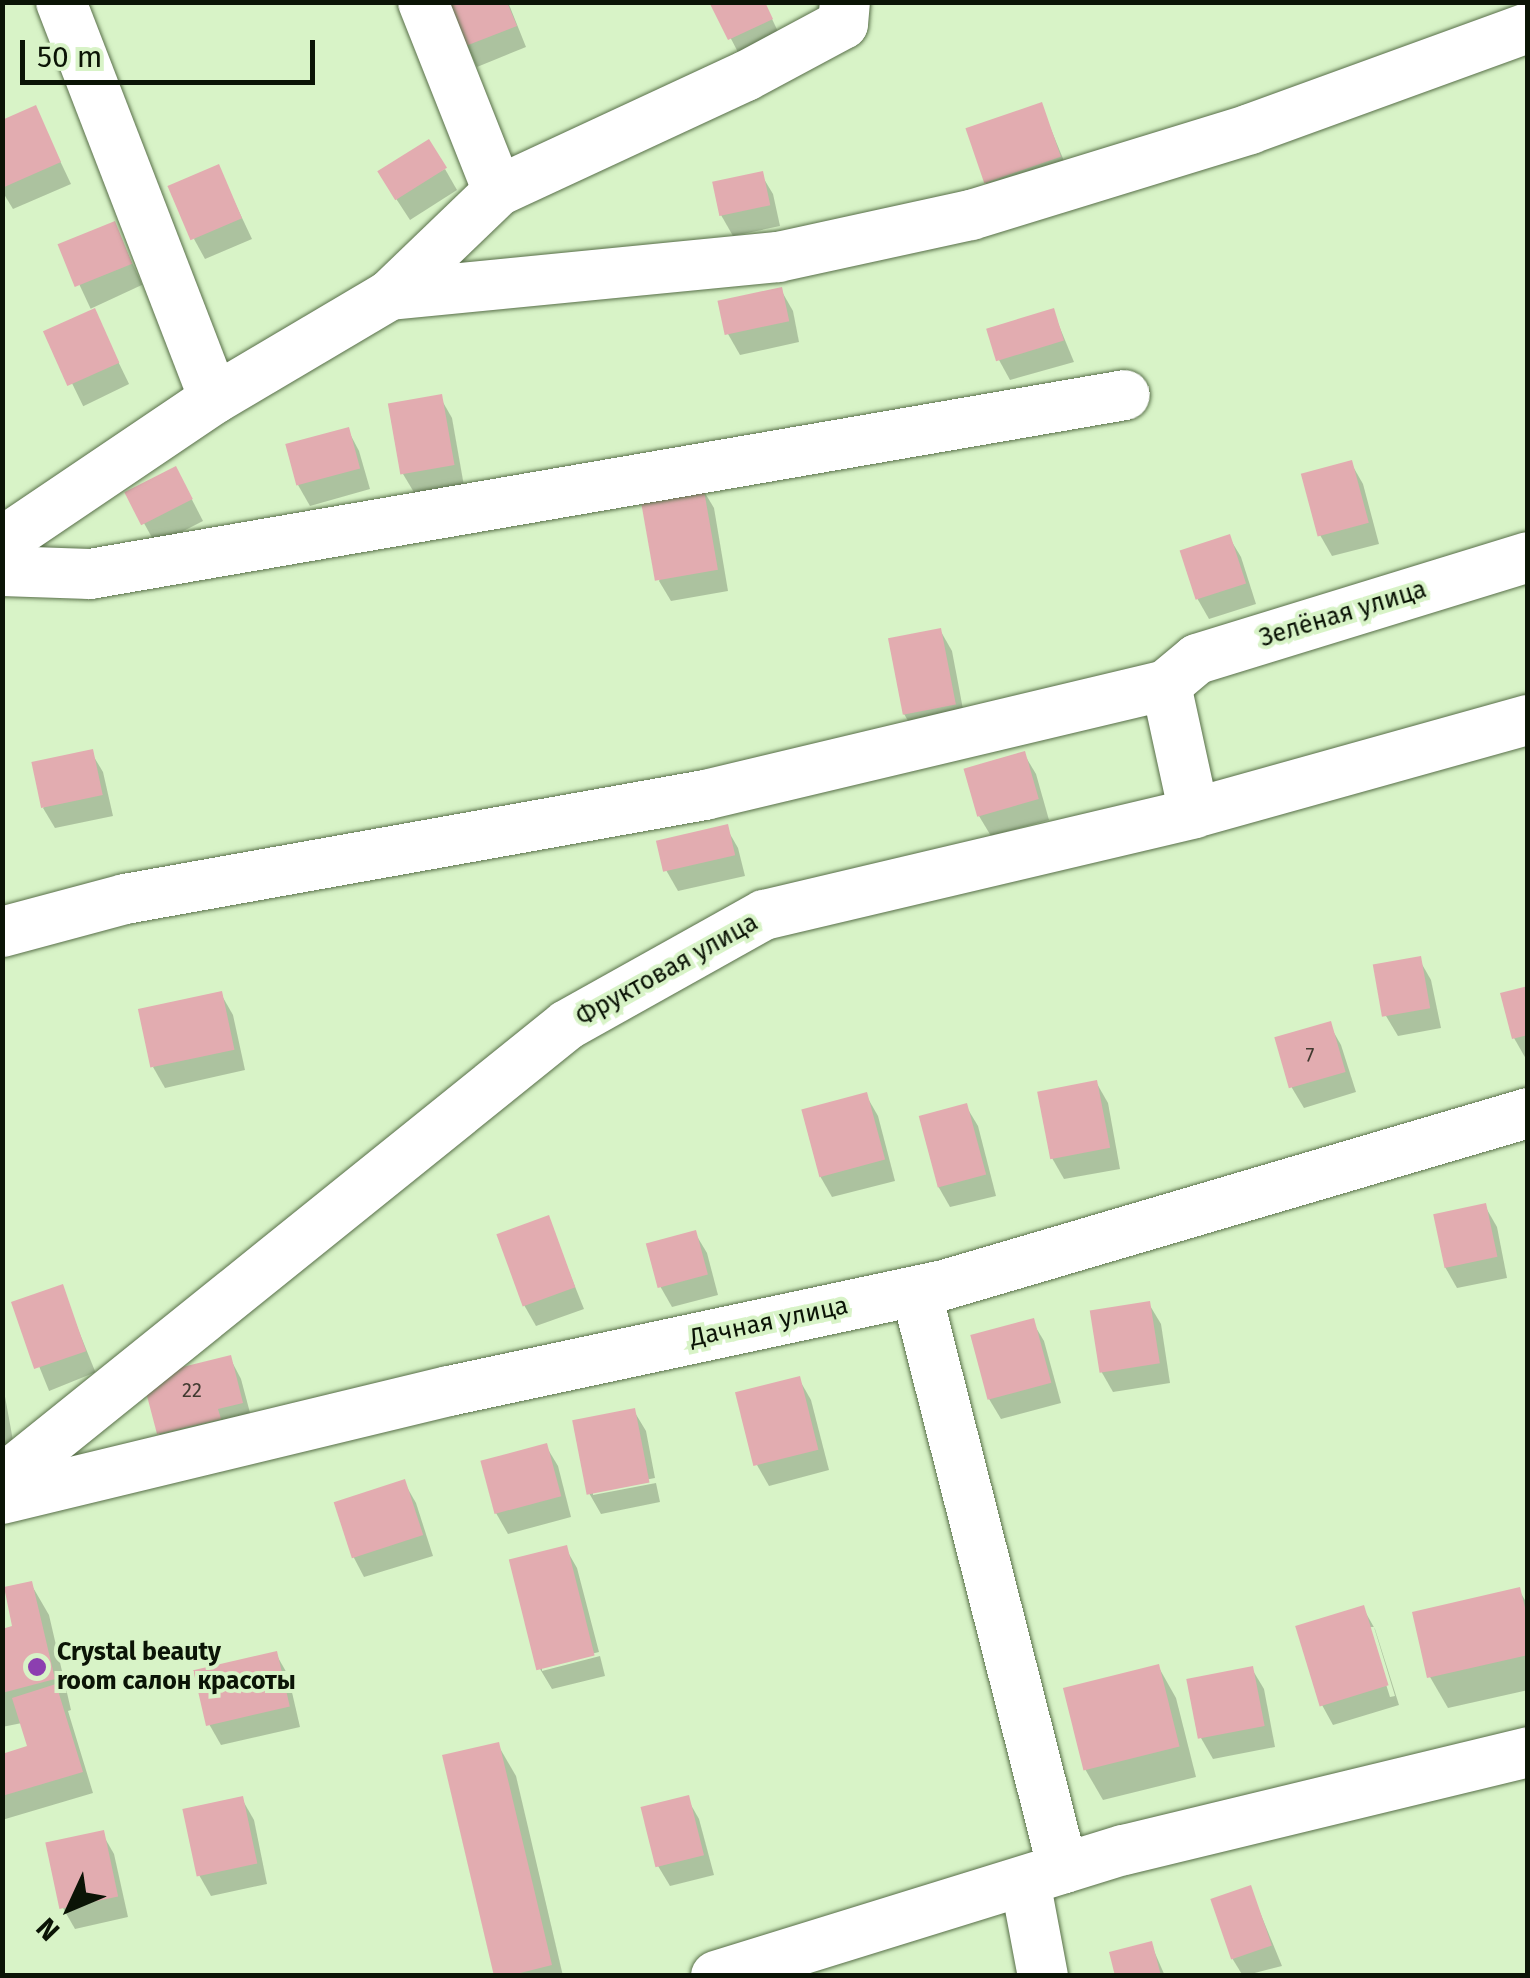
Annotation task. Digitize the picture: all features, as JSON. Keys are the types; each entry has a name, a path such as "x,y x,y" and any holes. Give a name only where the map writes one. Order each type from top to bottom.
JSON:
{"street":[{"path":"62,2 214,399"},
{"path":"422,2 498,191"},
{"path":"2,542 214,399 390,296 498,191 746,76 847,10"},
{"path":"390,296 778,257 971,215 1250,129 1528,28"},
{"path":"2,571 90,574 1125,395"},
{"name":"Зелёная улица","path":"1166,685 1197,658 1528,556"},
{"path":"2,932 124,899 705,795 1166,685 1194,813"},
{"name":"Фруктовая улица","path":"2,1480 583,1016 764,915 1194,813 1528,720"},
{"name":"Дачная улица","path":"2,1499 449,1392 916,1291 1528,1112"},
{"path":"916,1291 1044,1875 1043,1976"},
{"path":"716,1976 1124,1850 1528,1752"}],"building":[{"path":"445,2 507,2 517,26 463,47"},
{"path":"709,2 765,2 773,19 728,40"},
{"path":"1042,102 1061,157 984,183 965,128"},
{"path":"36,105 61,162 2,188 2,120"},
{"path":"429,139 447,168 395,200 377,171"},
{"path":"219,164 242,218 191,240 167,186"},
{"path":"763,171 770,205 719,216 712,182"},
{"path":"115,221 132,264 75,287 58,244"},
{"path":"782,287 789,321 725,335 717,301"},
{"path":"95,308 119,363 67,386 43,331"},
{"path":"1054,308 1064,341 996,361 986,329"},
{"path":"442,394 455,465 400,474 388,404"},
{"path":"349,427 360,469 296,486 285,444"},
{"path":"1352,460 1369,523 1318,537 1301,474"},
{"path":"176,466 193,499 141,525 124,492"},
{"path":"703,485 718,570 655,581 640,496"},
{"path":"1230,534 1246,583 1196,600 1180,550"},
{"path":"941,628 956,705 903,715 888,638"},
{"path":"93,749 103,795 41,808 31,762"},
{"path":"1025,751 1039,799 977,817 963,769"},
{"path":"728,824 735,855 663,872 656,841"},
{"path":"1421,956 1430,1008 1382,1017 1373,965"},
{"path":"1528,986 1528,1035 1512,1039 1500,993"},
{"path":"222,991 234,1050 150,1068 138,1009"},
{"path":"1331,1021 1346,1072 1289,1088 1274,1037"},
{"path":"1097,1080 1110,1148 1050,1159 1037,1092"},
{"path":"867,1092 885,1160 819,1177 801,1110"},
{"path":"967,1103 986,1174 938,1187 919,1116"},
{"path":"1486,1203 1497,1257 1445,1268 1433,1214"},
{"path":"549,1215 575,1287 523,1307 496,1234"},
{"path":"696,1230 708,1274 658,1288 646,1243"},
{"path":"63,1284 86,1351 34,1369 11,1302"},
{"path":"1150,1301 1160,1363 1100,1373 1090,1311"},
{"path":"1034,1318 1051,1383 988,1400 970,1335"},
{"path":"231,1355 243,1403 218,1409 221,1419 157,1434 142,1377"},
{"path":"800,1376 818,1450 753,1466 735,1392"},
{"path":"635,1408 650,1483 587,1495 572,1420"},
{"path":"547,1443 561,1496 495,1514 480,1461"},
{"path":"405,1479 423,1535 352,1558 334,1502"},
{"path":"567,1545 595,1656 536,1670 509,1560"},
{"path":"32,1581 55,1679 2,1693 2,1629 12,1626 4,1587"},
{"path":"1520,1587 1528,1620 1528,1655 1427,1678 1412,1612"},
{"path":"1364,1605 1389,1685 1320,1706 1295,1626"},
{"path":"277,1651 290,1707 206,1726 193,1670"},
{"path":"1159,1664 1180,1746 1084,1770 1063,1688"},
{"path":"1253,1666 1265,1726 1198,1739 1186,1679"},
{"path":"56,1684 83,1772 2,1796 2,1754 27,1746 12,1698"},
{"path":"499,1742 552,1965 508,1976 494,1976 442,1755"},
{"path":"689,1795 704,1855 655,1867 640,1807"},
{"path":"243,1796 257,1863 197,1876 182,1809"},
{"path":"104,1830 118,1897 59,1909 45,1842"},
{"path":"1251,1885 1272,1946 1231,1960 1210,1899"},
{"path":"1152,1941 1161,1976 1115,1976 1109,1952"}],"place":[{"name":"Crystal beauty room салон красоты","path":"37,1667"}]}
